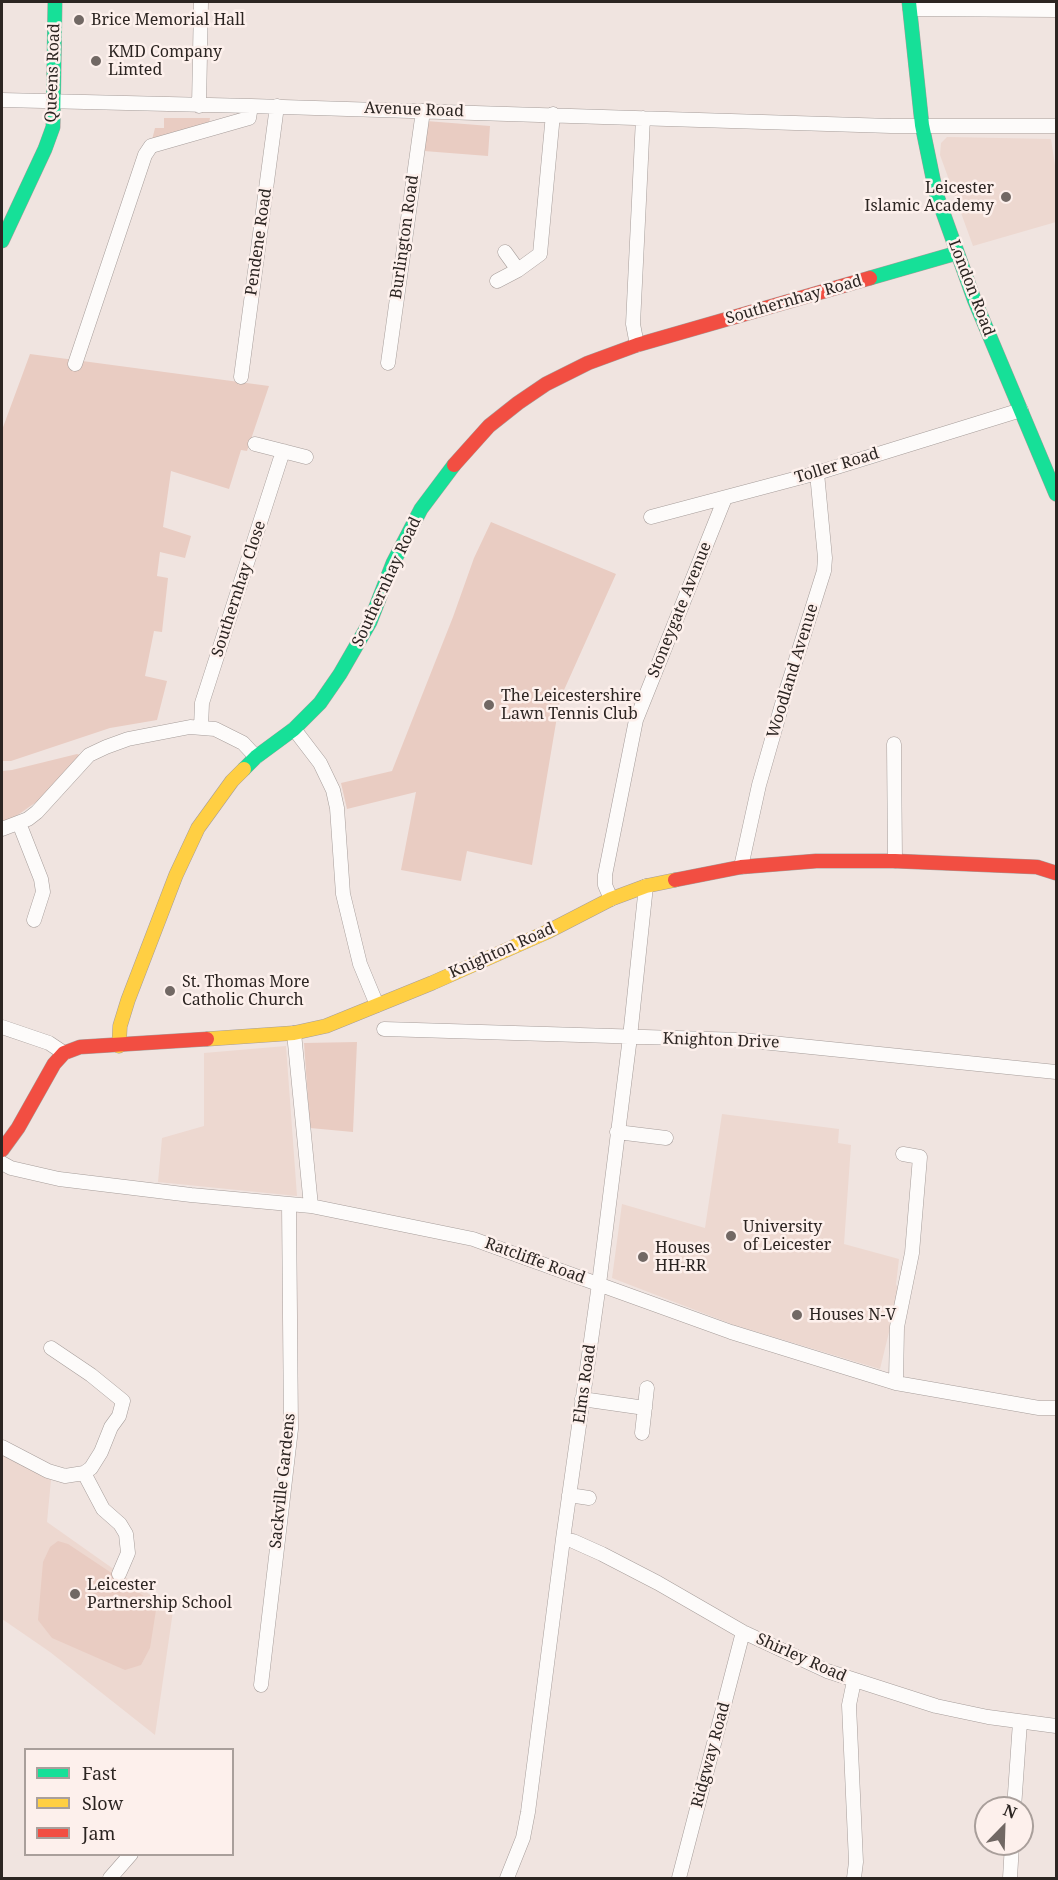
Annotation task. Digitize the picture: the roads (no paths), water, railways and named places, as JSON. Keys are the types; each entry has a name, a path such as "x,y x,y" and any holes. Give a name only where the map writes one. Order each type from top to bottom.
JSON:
{"street":[{"name":"Queens Road","path":"2,241 53,127 55,2"},
{"path":"199,106 201,2"},
{"path":"909,5 1056,10"},
{"name":"London Road","path":"909,5 922,125 936,193 995,353 1055,484"},
{"name":"Avenue Road","path":"2,100 553,114 891,126 1056,126"},
{"path":"75,364 145,155 151,146 249,118 251,106"},
{"name":"Pendene Road","path":"241,377 277,106"},
{"name":"Burlington Road","path":"388,363 423,111"},
{"path":"497,280 518,270 540,254 553,114"},
{"path":"638,345 633,324 643,118"},
{"path":"505,252 518,270"},
{"name":"Southernhay Road","path":"119,1046 120,1026 128,1000 187,849 213,806 232,781 256,757 294,729 320,703 370,622 407,533 435,489 464,452 489,426 546,384 588,363 638,345 957,253"},
{"name":"Toller Road","path":"651,517 817,473 1021,410"},
{"path":"255,444 306,457"},
{"name":"Southernhay Close","path":"201,727 202,703 282,451"},
{"name":"Woodland Avenue","path":"741,867 759,785 824,571 825,558 817,473"},
{"name":"Stoneygate Avenue","path":"611,899 605,885 605,875 636,720 725,498"},
{"path":"2,829 19,824 37,812 78,765 97,751 128,739 201,727 230,735 243,743 256,757"},
{"path":"294,729 320,763 333,790 337,808 343,894 360,964 377,1005"},
{"path":"894,744 895,861"},
{"path":"19,824 41,879 43,892 34,920"},
{"name":"Knighton Road","path":"64,1053 80,1047 294,1033 326,1026 432,983 547,932 611,899 646,886 741,867 816,861 895,861 1037,867 1056,873"},
{"name":"Elms Road","path":"507,1878 523,1838 528,1812 599,1284 630,1037 646,886"},
{"path":"2,1027 49,1043 64,1053 54,1064 18,1128 2,1150"},
{"name":"Knighton Drive","path":"384,1029 742,1040 1056,1072"},
{"path":"294,1033 311,1206"},
{"path":"617,1132 666,1138"},
{"path":"896,1383 897,1327 912,1253 920,1157 903,1154"},
{"name":"Ratcliffe Road","path":"2,1163 11,1168 59,1179 311,1206 473,1239 731,1332 896,1383 1040,1408 1056,1408"},
{"name":"Sackville Gardens","path":"261,1686 291,1429 289,1204"},
{"path":"2,1446 48,1471 65,1476 84,1473 91,1468 101,1452 111,1427 119,1416 123,1401 91,1375 51,1348"},
{"path":"642,1433 647,1388"},
{"path":"582,1399 645,1408"},
{"path":"84,1473 103,1509 120,1524 126,1534 128,1553 119,1574"},
{"path":"569,1495 589,1498"},
{"name":"Shirley Road","path":"563,1539 602,1554 743,1632 803,1661 854,1681 936,1706 1020,1722 1056,1726"},
{"name":"Ridgway Road","path":"679,1878 743,1632"},
{"path":"854,1681 849,1705 856,1862 854,1878"},
{"path":"1015,1796 1020,1722"},
{"path":"110,1878 129,1856"},
{"path":"1010,1878 1011,1856"}],"place":[{"name":"Brice Memorial Hall","path":"79,20"},
{"name":"KMD Company Limted","path":"96,61"},
{"name":"Leicester Islamic Academy","path":"1006,197"},
{"name":"The Leicestershire Lawn Tennis Club","path":"489,705"},
{"name":"St. Thomas More Catholic Church","path":"170,991"},
{"name":"University of Leicester","path":"731,1236"},
{"name":"Houses HH-RR","path":"643,1257"},
{"name":"Houses N-V","path":"797,1315"},
{"name":"Leicester Partnership School","path":"75,1594"}]}
